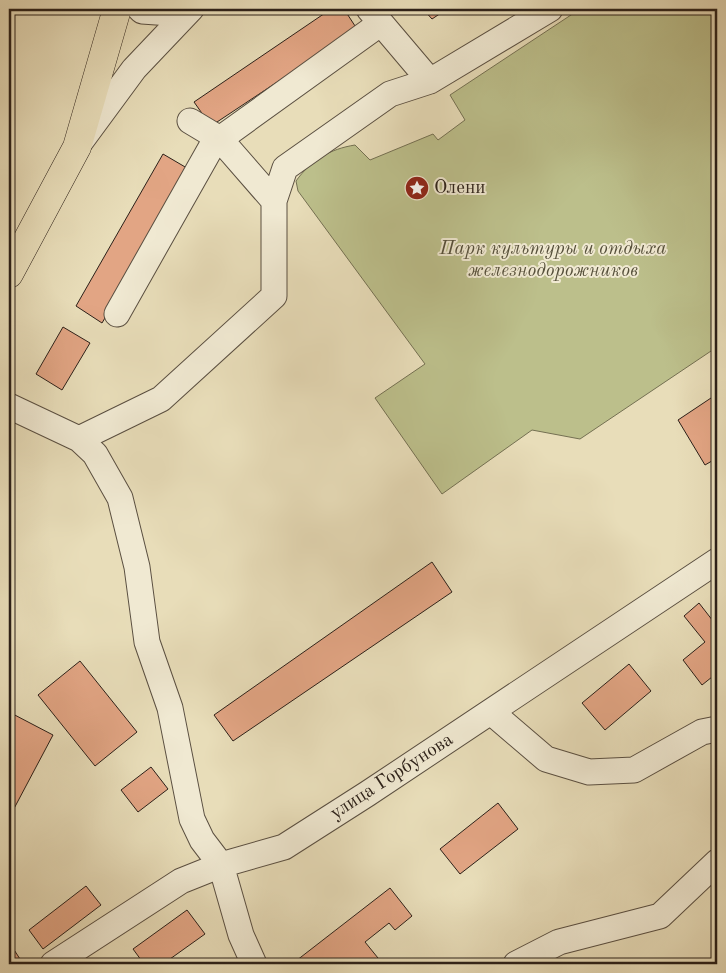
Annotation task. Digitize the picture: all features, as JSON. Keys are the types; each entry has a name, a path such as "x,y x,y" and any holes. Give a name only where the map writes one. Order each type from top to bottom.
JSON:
{"main road":[{"path":"9,274 77,147 117,9"}],"street":[{"path":"140,9 142,11 171,13 178,9"},
{"path":"77,147 134,69 191,9"},
{"path":"78,439 161,399 274,296 274,200 285,168 390,94 430,82 550,9"},
{"path":"116,314 213,144 375,16 430,82"},
{"path":"190,121 220,139 274,200"},
{"path":"9,406 78,439 95,454 120,498 137,567 147,642 170,708 192,819 202,840 221,865 241,935 254,964"},
{"name":"улица Горбунова","path":"52,964 181,881 221,865 284,847 717,561"},
{"path":"491,712 546,759 589,772 634,770 702,732 717,730"},
{"path":"516,964 558,942 660,916 717,862"}],"green space":[{"name":"Парк культуры и отдыха железнодорожников","path":"580,9 717,9 717,347 580,439 532,430 442,494 375,398 425,364 298,191 296,181 315,161 337,149 355,145 370,160 433,134 438,140 465,120 450,95"}],"building":[{"path":"331,9 344,9 357,29 211,126 194,102"},
{"path":"423,9 447,9 432,19"},
{"path":"163,154 192,171 102,323 76,306"},
{"path":"63,327 90,343 62,390 36,374"},
{"path":"717,394 717,458 705,465 678,420"},
{"path":"432,562 452,592 233,741 214,715"},
{"path":"699,603 713,621 717,618 717,673 702,685 683,660 705,642 684,616"},
{"path":"80,661 137,732 95,766 38,695"},
{"path":"629,664 651,691 605,730 582,703"},
{"path":"9,712 53,735 9,818"},
{"path":"151,767 168,789 138,812 121,790"},
{"path":"498,803 518,829 460,874 440,849"},
{"path":"86,886 101,905 43,949 29,930"},
{"path":"390,888 412,916 395,930 389,923 365,942 378,958 370,964 346,964 342,959 336,964 292,964"},
{"path":"187,910 205,934 163,964 144,964 133,949"},
{"path":"9,942 20,959 12,964 9,964"}],"place":[{"name":"Олени","path":"417,188"}]}
